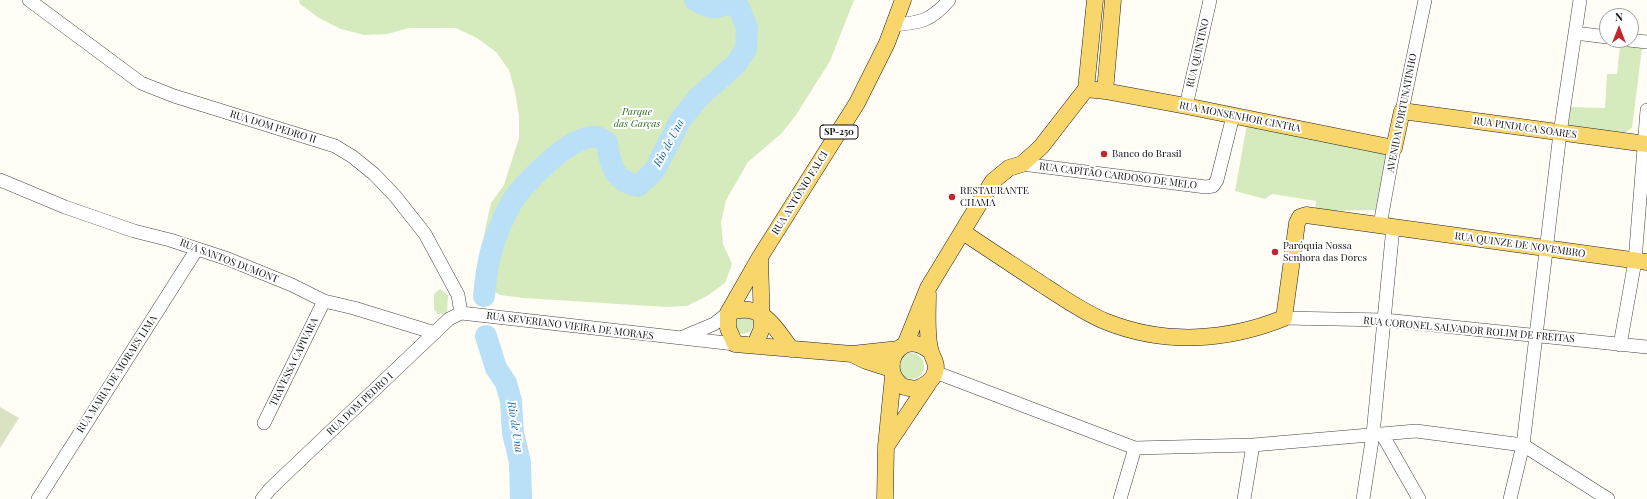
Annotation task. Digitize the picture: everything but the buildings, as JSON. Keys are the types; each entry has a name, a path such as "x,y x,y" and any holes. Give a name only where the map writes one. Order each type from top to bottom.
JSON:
{"main road":[{"name":"RUA ANTÔNIO FALCI","path":"728,313 760,257 857,102 887,43 902,0"},
{"path":"885,499 886,446 892,372 891,362 902,347 928,288 993,181 1009,168 1022,164 1041,147 1086,89 1096,0"},
{"path":"1105,91 1113,0"},
{"name":"RUA MONSENHOR CINTRA","path":"1086,89 1105,91 1186,106 1394,148"},
{"name":"RUA PINDUCA SOARES","path":"1402,112 1645,143"},
{"name":"AVENIDA FORTUNATINHO","path":"1394,148 1402,112"},
{"path":"1284,318 1300,217 1306,216 1387,226"},
{"name":"RUA QUINZE DE NOVEMBRO","path":"1387,226 1641,262"},
{"name":"RUA CORONEL SALVADOR ROLIM DE FREITAS","path":"962,232 1070,302 1106,322 1145,334 1178,338 1205,338 1262,327 1284,318"},
{"path":"755,346 760,337 762,328 760,257"},
{"path":"928,288 930,351"},
{"name":"RUA SEVERIANO VIEIRA DE MORAES","path":"728,313 740,308 750,309 761,314 770,322 791,349"},
{"path":"728,313 728,328 735,344"},
{"name":"RUA SEVERIANO VIEIRA DE MORAES","path":"735,344 852,354 902,347"},
{"path":"886,446 932,378 936,361 930,351 919,344 902,347"},
{"name":"RUA SEVERIANO VIEIRA DE MORAES","path":"852,354 892,372"},
{"path":"892,372 902,386 915,389 932,378"}],"street":[{"name":"RUA DOM PEDRO II","path":"29,0 141,83 174,96 335,146 353,156 395,196 424,234 458,295 461,313"},
{"path":"893,25 912,24 931,18 949,0"},
{"name":"RUA QUINTINO","path":"1186,106 1210,0"},
{"name":"AVENIDA FORTUNATINHO","path":"1402,112 1425,0"},
{"path":"1510,499 1523,445 1545,248 1560,133 1580,0"},
{"path":"1575,33 1599,36"},
{"path":"1620,345 1641,262 1647,110"},
{"name":"RUA CAPITÃO CARDOSO DE MELO","path":"1022,164 1206,187 1213,186 1217,180 1233,116"},
{"name":"AVENIDA FORTUNATINHO","path":"1363,499 1378,434 1385,320 1387,226 1394,148"},
{"name":"RUA SANTOS DUMONT","path":"0,180 66,207 134,231 170,240 228,259 286,283 324,301 360,310 435,333"},
{"name":"RUA MARIA DE MORAES LIMA","path":"38,499 197,249"},
{"name":"TRAVESSA CAPIVARA","path":"264,423 324,301"},
{"name":"RUA DOM PEDRO I","path":"262,499 270,489 449,319 461,313"},
{"name":"RUA SEVERIANO VIEIRA DE MORAES","path":"461,313 680,339 735,344"},
{"name":"RUA SEVERIANO VIEIRA DE MORAES","path":"680,339 705,329 728,313"},
{"name":"RUA CORONEL SALVADOR ROLIM DE FREITAS","path":"1284,318 1385,320 1647,347"},
{"path":"932,378 1135,448 1253,445 1416,431 1523,445 1608,499"},
{"path":"1378,434 1419,499"},
{"path":"1244,499 1253,445"},
{"path":"1120,499 1135,448"}],"green space":[{"name":"Parque das Garças","path":"299,0 854,0 830,61 796,115 782,133 748,162 726,200 721,222 723,244 732,264 725,283 707,296 687,306 666,307 524,298 500,295 477,280 479,258 491,203 504,185 519,138 519,116 509,70 496,52 477,38 456,28 409,28 387,34 364,35 341,29 319,18 300,4"},
{"path":"1620,48 1642,48 1632,128 1624,133 1567,126 1571,107 1605,108 1607,74 1617,74"},
{"path":"1247,124 1390,150 1378,210 1315,211 1316,201 1272,194 1265,199 1235,191"},
{"path":"440,289 448,295 447,313 438,314 434,309 434,294"},
{"path":"737,314 753,319 753,326 750,332 744,334 737,332 733,319"},
{"path":"911,353 920,357 924,366 920,375 911,379 902,375 898,366 902,357"},
{"path":"0,407 19,418 0,448"}],"waterway":[{"name":"Rio de Una","path":"484,296 491,253 503,219 513,200 538,171 563,150 575,143 586,138 597,137 607,143 612,165 618,176 630,184 638,186 654,171 681,119 698,98 736,64 746,49 747,28 739,8 728,3 718,7 711,7 695,0"},
{"name":"Rio de Una","path":"486,336 496,368 506,383 511,401 513,433 520,462 521,499"}],"place":[{"name":"Banco do Brasil","path":"1104,154"},
{"name":"RESTAURANTE CHAMA","path":"952,197"},
{"name":"Paróquia Nossa Senhora das Dores","path":"1275,252"}]}
